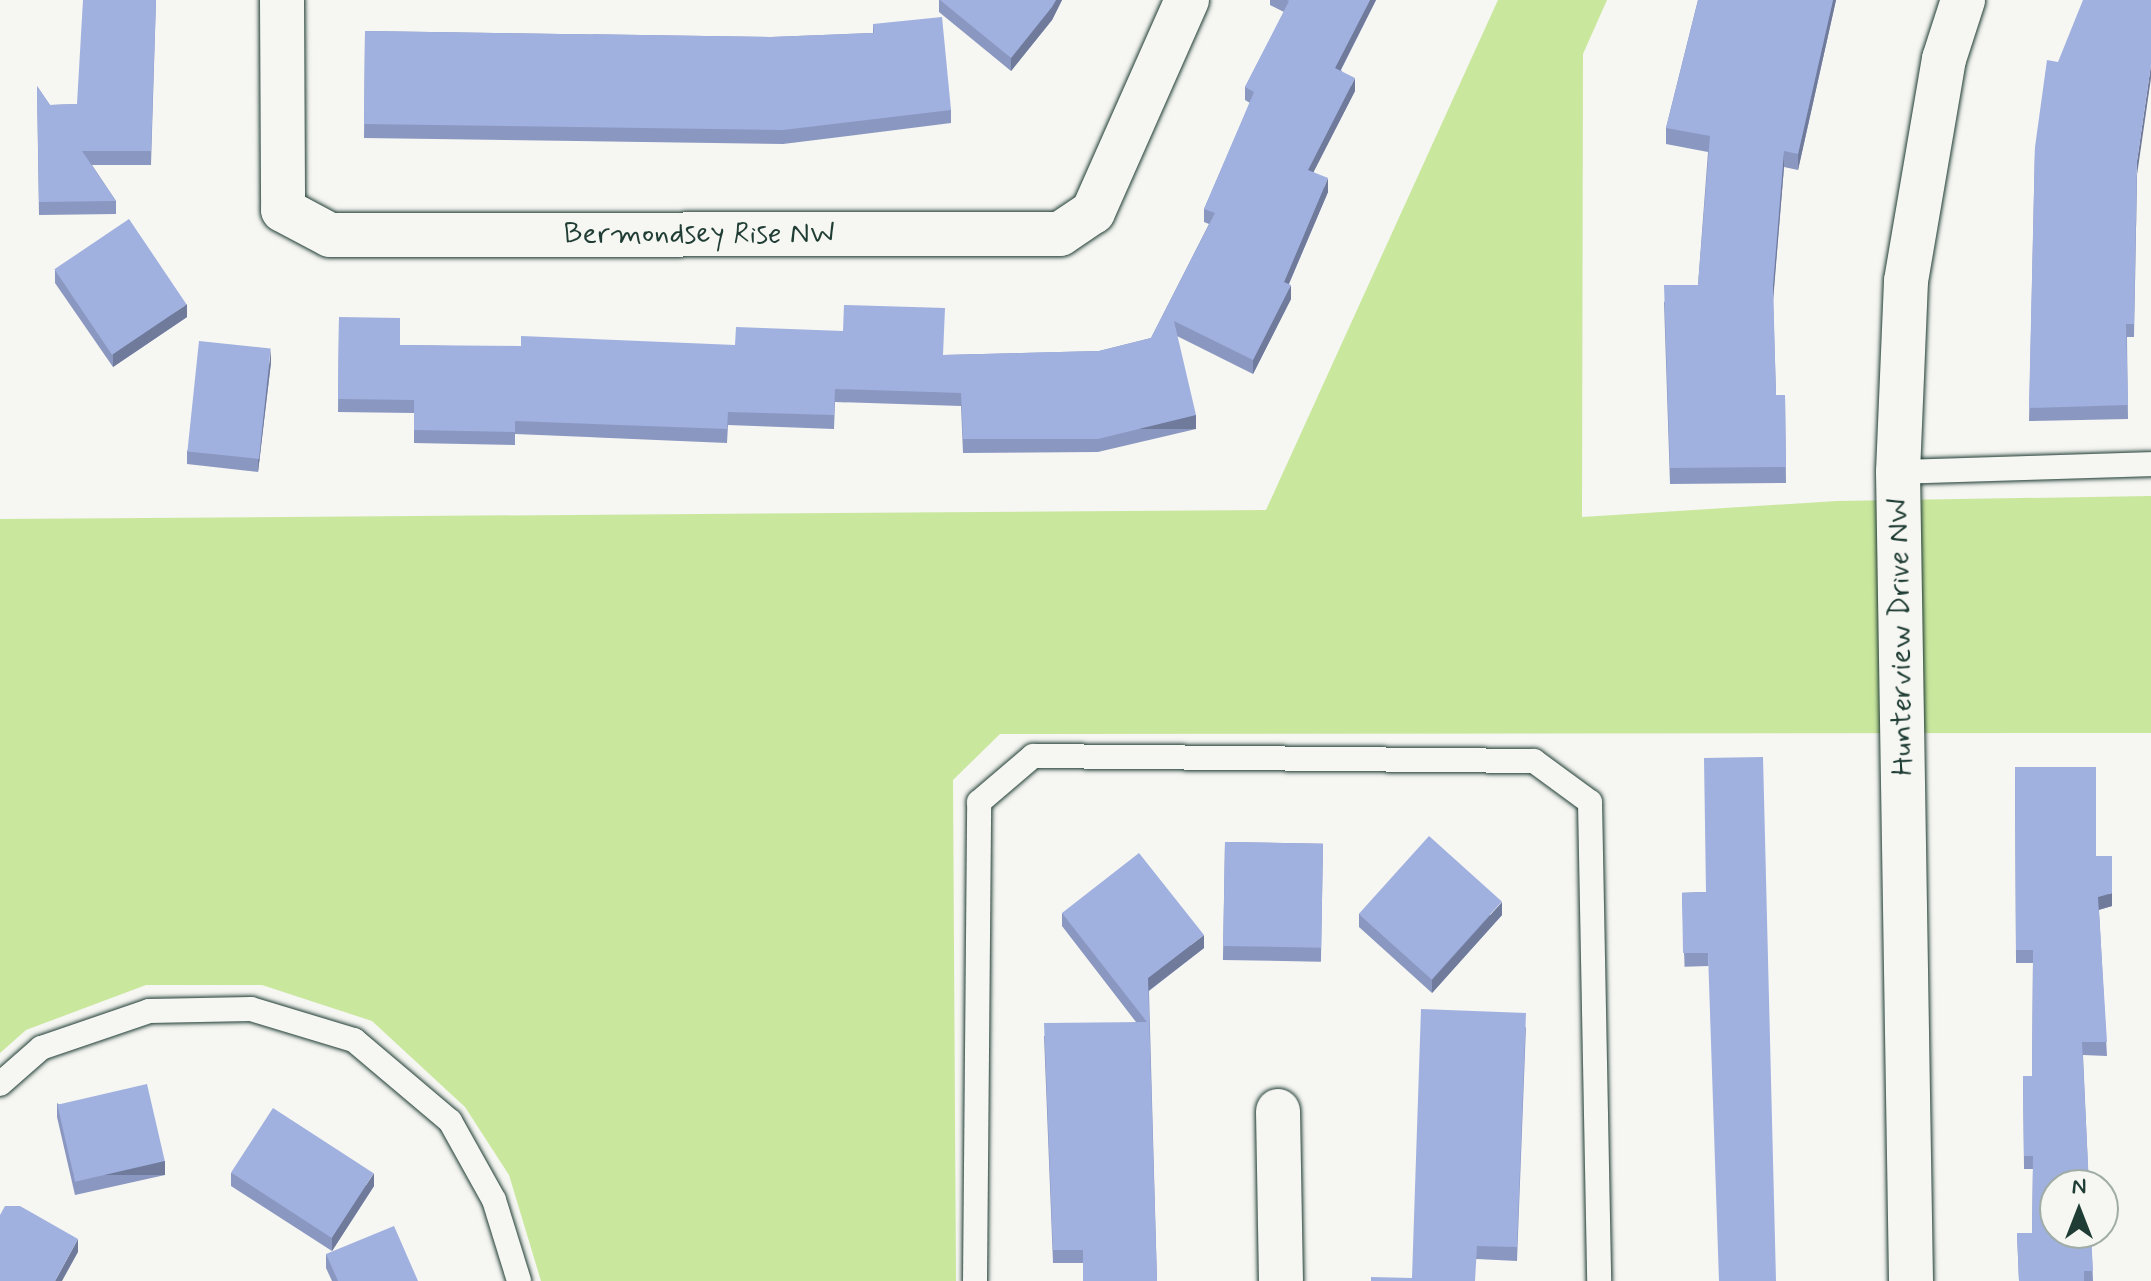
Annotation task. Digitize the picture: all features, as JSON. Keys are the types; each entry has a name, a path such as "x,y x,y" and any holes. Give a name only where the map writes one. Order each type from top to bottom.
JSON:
{"street":[{"name":"Bermondsey Rise NW","path":"282,0 283,210 330,235 1060,234 1093,212 1187,0"},
{"name":"Hunterview Drive NW","path":"1911,1281 1898,472 1906,281 1944,59 1963,0"},
{"path":"1278,1111 1281,1281"}],"lane":[{"path":"1898,472 2151,464"},
{"path":"975,1281 979,802 1033,756 1534,761 1590,802 1599,1281"},
{"path":"0,1084 41,1048 149,1011 251,1009 354,1040 450,1121 494,1200 519,1281"}],"green space":[{"path":"1498,0 1607,0 1583,54 1582,517 1837,501 2151,496 2151,733 1000,734 953,780 956,1281 541,1281 509,1175 465,1107 372,1021 262,985 146,985 26,1030 0,1053 0,519 1266,510"}],"building":[{"path":"83,0 156,0 151,151 82,151 116,201 39,202 37,86 50,105 77,104"},
{"path":"940,0 1056,0 1011,58"},
{"path":"1287,0 1370,0 1335,68 1355,78 1308,170 1328,178 1284,282 1291,285 1253,360 1174,321 1196,415 1098,439 963,439 961,393 835,389 834,415 728,412 727,429 515,421 515,432 414,430 414,400 338,399 339,317 400,318 400,345 521,346 521,336 735,345 736,327 843,331 844,305 945,308 943,355 1099,351 1151,338 1215,213 1204,209 1254,92 1245,87"},
{"path":"1698,0 1833,0 1798,154 1784,151 1773,285 1776,395 1785,395 1786,467 1670,468 1664,285 1698,285 1710,136 1666,128"},
{"path":"2083,0 2151,0 2151,65 2137,161 2134,324 2126,324 2128,405 2029,408 2035,147 2047,60 2058,62"},
{"path":"942,17 951,110 783,130 364,124 365,31 771,37 874,33 873,24"},
{"path":"129,219 187,304 112,355 54,269"},
{"path":"199,341 271,349 259,459 187,451"},
{"path":"1763,757 1776,1281 1719,1281 1708,953 1683,953 1682,893 1706,892 1704,758"},
{"path":"2015,767 2096,767 2096,856 2112,856 2112,893 2098,897 2107,1042 2082,1042 2088,1169 2039,1169 2039,1249 2092,1249 2093,1271 2084,1271 2084,1281 2019,1281 2017,1233 2032,1233 2033,1156 2024,1156 2023,1076 2032,1076 2033,950 2016,950"},
{"path":"1429,836 1502,902 1432,980 1359,914"},
{"path":"1225,842 1323,844 1321,948 1223,946"},
{"path":"1139,853 1204,935 1148,978 1157,1281 1083,1281 1083,1250 1053,1250 1044,1023 1147,1022 1062,913"},
{"path":"1421,1009 1526,1013 1517,1247 1477,1246 1475,1281 1371,1281 1371,1277 1412,1278"},
{"path":"147,1084 165,1161 75,1182 57,1105"},
{"path":"273,1108 374,1173 332,1238 231,1173"},
{"path":"5,1206 20,1206 78,1239 55,1281 0,1281 0,1215"},
{"path":"394,1226 418,1281 338,1281 326,1254"}]}
